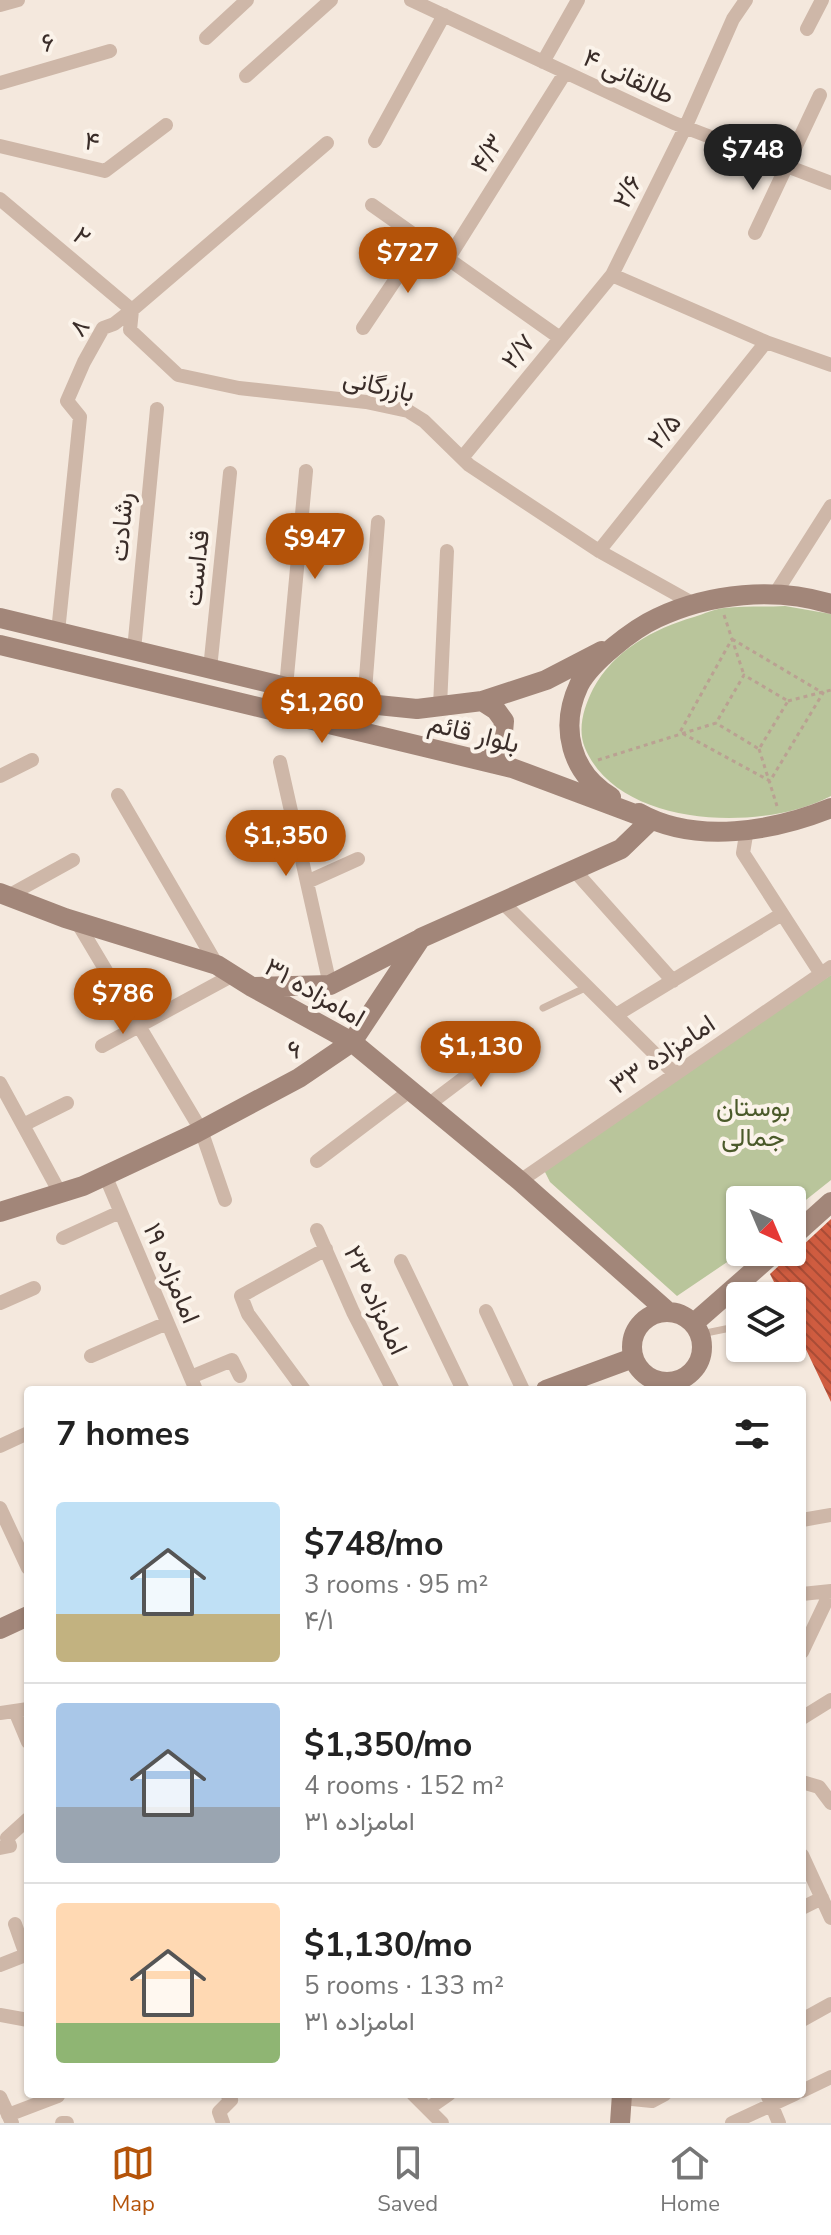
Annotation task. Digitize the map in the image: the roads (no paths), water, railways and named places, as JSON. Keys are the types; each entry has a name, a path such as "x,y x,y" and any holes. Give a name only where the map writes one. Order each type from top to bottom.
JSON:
{"main road":[{"path":"831,604 808,597 775,594 694,604 656,618 616,643 580,683 571,708 569,737 581,768 594,786 651,820 684,828 724,832 798,821 831,808"},
{"name":"بلوار قائم","path":"0,618 286,687 364,704 417,709 482,701 546,680 616,643"},
{"name":"بلوار قائم","path":"0,645 512,768 651,820"},
{"path":"482,701 496,710 504,721 502,744 488,762"},
{"path":"252,987 330,985 421,938 621,849 651,820"},
{"name":"امامزاده ۳۱","path":"4,894 77,922 225,970 352,1042 520,1181 667,1311"},
{"name":"۶","path":"0,1212 105,1175 201,1130 299,1078 352,1042 421,938"},
{"path":"806,1224 831,1202"},
{"path":"697,1329 761,1266"},
{"path":"667,1311 682,1314 697,1329 702,1355 683,1384 653,1380 645,1375 633,1358 633,1336 638,1326 656,1313 667,1311"},
{"path":"557,1386 633,1358"},
{"path":"0,1629 24,1618"},
{"path":"620,2123 622,2098"}],"street":[{"path":"0,5 18,0"},
{"path":"206,38 247,0"},
{"path":"246,76 331,0"},
{"name":"طالقانی ۴","path":"411,0 685,128 831,183"},
{"path":"543,62 578,0"},
{"name":"۲/۶","path":"612,275 685,128 733,19 746,0"},
{"path":"807,29 822,0"},
{"path":"375,141 444,15"},
{"name":"۶","path":"0,83 110,51"},
{"name":"۴/۳","path":"448,259 565,73"},
{"path":"755,233 820,95"},
{"name":"۴","path":"0,146 105,171 166,125"},
{"name":"۸","path":"58,632 80,417 67,401 84,362 103,328 114,324 132,310 327,143"},
{"name":"۲","path":"0,199 132,310"},
{"path":"372,205 560,338"},
{"path":"363,328 422,240"},
{"path":"612,275 766,342 831,364"},
{"name":"۲/۷","path":"462,458 612,275"},
{"name":"بازرگانی","path":"132,310 130,330 178,375 239,388 366,402 408,411 424,421 462,458 599,551 694,604"},
{"name":"۲/۵","path":"599,551 766,342"},
{"name":"رشادت","path":"134,650 157,409"},
{"path":"286,687 306,471"},
{"name":"قداست","path":"210,669 230,473"},
{"path":"775,594 831,506"},
{"path":"364,704 378,522"},
{"path":"440,706 447,551"},
{"path":"0,776 32,760"},
{"path":"280,762 330,985"},
{"path":"102,1046 139,1027 225,970 118,795"},
{"path":"747,829 743,853 782,914 826,971"},
{"path":"307,882 358,859"},
{"path":"4,894 73,860"},
{"path":"574,870 673,981"},
{"path":"502,902 675,1074"},
{"path":"616,1015 782,914"},
{"path":"77,922 201,1130 225,1200"},
{"name":"امامزاده ۳۳","path":"520,1181 826,971"},
{"path":"428,1105 510,1043"},
{"path":"0,1083 60,1193"},
{"path":"317,1161 411,1090"},
{"path":"23,1125 67,1103"},
{"name":"امامزاده ۱۹","path":"105,1175 194,1384"},
{"path":"63,1238 120,1212"},
{"name":"امامزاده ۲۳","path":"317,1230 353,1312 391,1386"},
{"path":"301,1386 248,1314 241,1296 326,1249"},
{"path":"401,1261 461,1386"},
{"path":"0,1303 34,1288"},
{"path":"486,1311 521,1386"},
{"path":"91,1356 167,1323"},
{"path":"194,1384 232,1360 240,1376"},
{"path":"0,1446 24,1435"},
{"path":"0,1508 24,1559"},
{"path":"806,1519 831,1515"},
{"path":"806,1594 831,1591"},
{"path":"806,1644 831,1591"},
{"path":"806,1716 831,1700"},
{"path":"0,1713 22,1710"},
{"path":"825,1784 831,1803"},
{"path":"2,1838 24,1822"},
{"path":"806,1864 831,1918"},
{"path":"806,1906 822,1898"},
{"path":"15,1924 24,1946"},
{"path":"0,1965 24,1955"},
{"path":"806,2018 831,2004"},
{"path":"0,2015 24,2019"},
{"path":"806,2089 831,2077"},
{"path":"0,2097 10,2119 54,2098"},
{"path":"223,2123 219,2112 230,2098"},
{"path":"418,2098 442,2123"},
{"path":"429,2108 443,2098"},
{"path":"634,2098 652,2101 658,2098"},
{"path":"732,2123 769,2099 779,2123"}],"lane":[{"path":"543,1008 587,987"},
{"path":"697,1329 726,1327"}],"park label":[{"name":"بوستان جمالی","path":"753,1122"}]}
